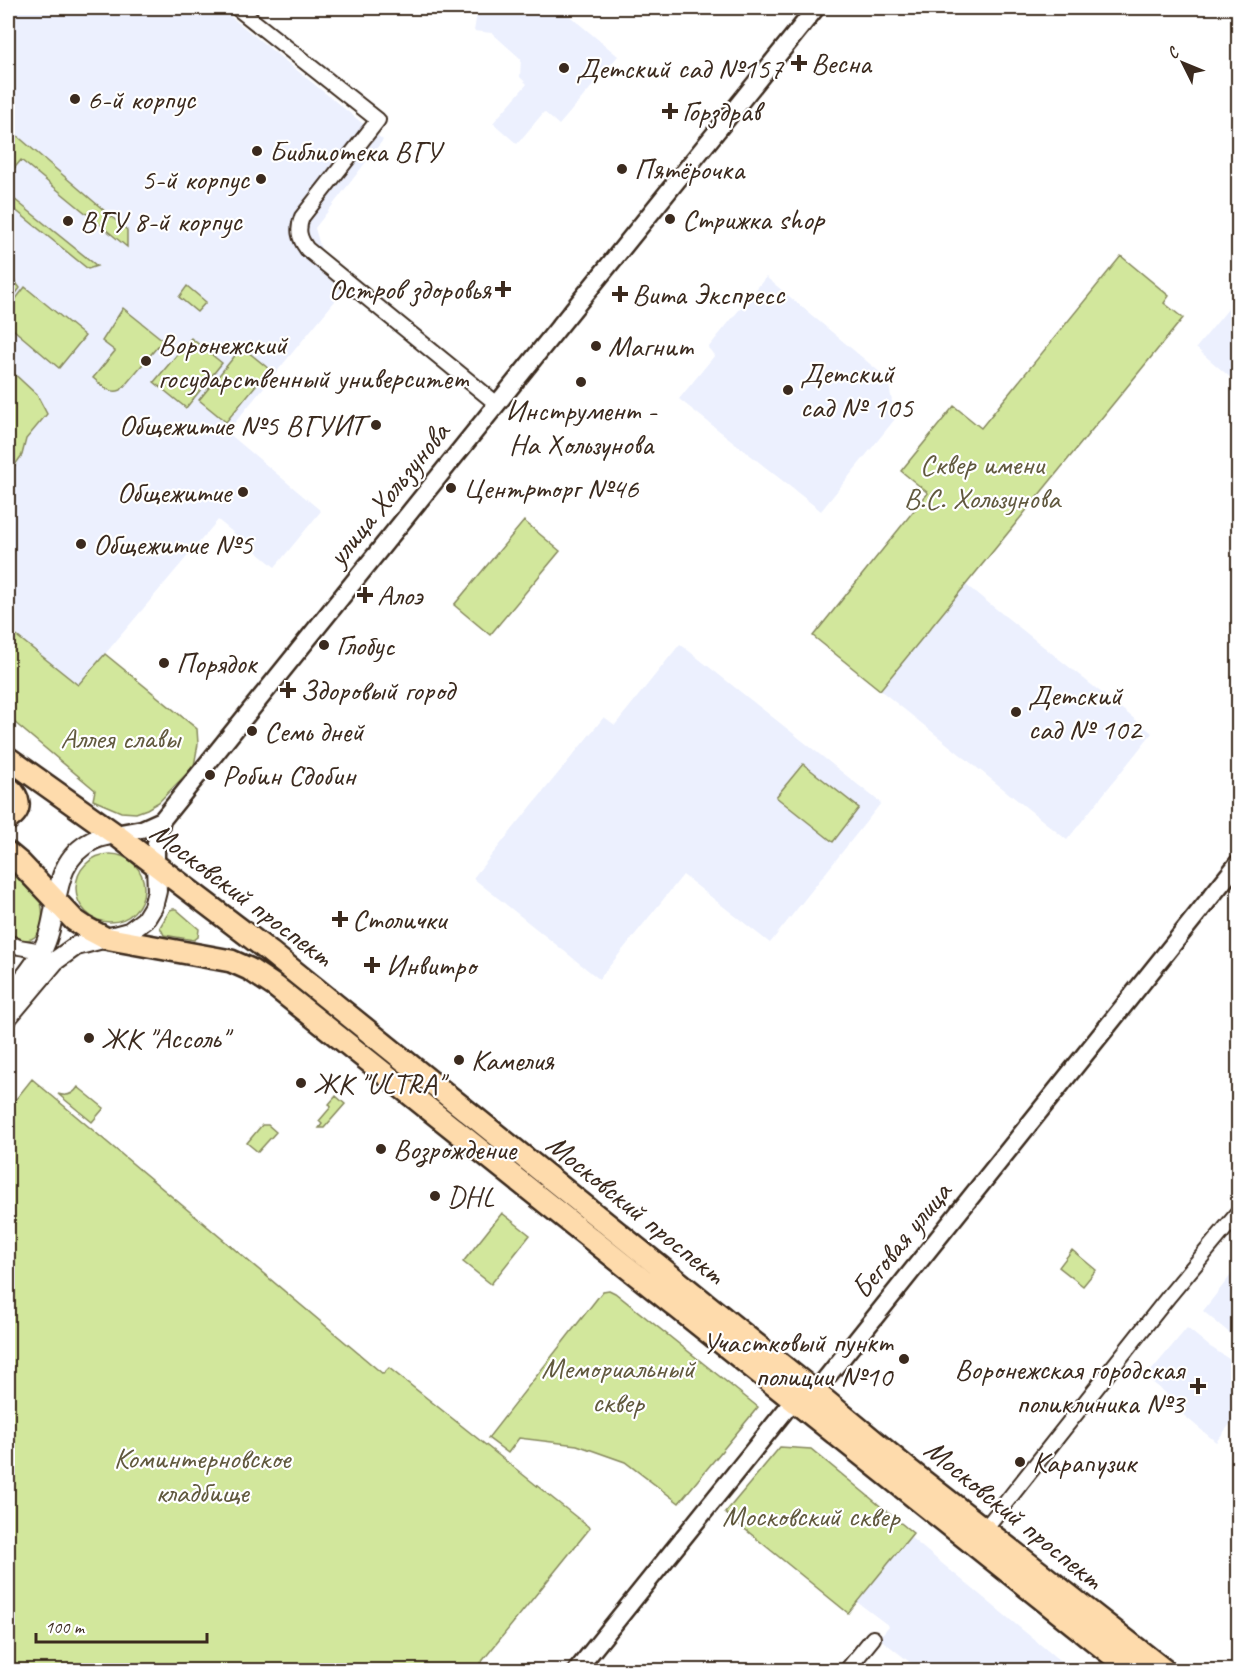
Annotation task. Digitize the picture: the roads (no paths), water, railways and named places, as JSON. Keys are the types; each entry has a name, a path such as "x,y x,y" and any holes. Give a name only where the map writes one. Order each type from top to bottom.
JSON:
{"main road":[{"name":"Московский проспект","path":"8,758 115,834 270,952 984,1530 1164,1671"},
{"path":"8,787 16,795 19,807 17,812 8,819"},
{"path":"8,999 42,951 51,928 60,880 67,863 78,849 95,839 115,834"},
{"name":"Московский проспект","path":"8,853 74,920 105,938 231,961 249,969 276,987 1131,1671"},
{"name":"улица Хользунова","path":"8,1017 55,961 76,946 129,932 145,920 153,907 157,891 156,866"}],"street":[{"path":"237,8 378,120 302,217 299,234 307,249 497,404"},
{"name":"улица Хользунова","path":"156,866 156,843 162,820 816,8"},
{"path":"115,834 142,829 162,820"},
{"name":"Беговая улица","path":"577,1671 793,1401 815,1392 1239,863"},
{"path":"8,942 19,947 42,951"},
{"path":"984,1530 1169,1296 1239,1213"},
{"path":"847,1671 873,1638"}],"place":[{"name":"Весна","path":"799,63"},
{"name":"Детский сад №157","path":"564,68"},
{"name":"6-й корпус","path":"75,99"},
{"name":"Горздрав","path":"670,111"},
{"name":"Библиотека ВГУ","path":"257,151"},
{"name":"Пятёрочка","path":"622,169"},
{"name":"5-й корпус","path":"261,179"},
{"name":"Стрижка shop","path":"670,219"},
{"name":"ВГУ 8-й корпус","path":"68,221"},
{"name":"Остров здоровья","path":"503,289"},
{"name":"Вита Экспресс","path":"620,294"},
{"name":"Магнит","path":"596,346"},
{"name":"Воронежский государственный университет","path":"146,361"},
{"name":"Инструмент - На Хользунова","path":"581,382"},
{"name":"Детский сад № 105","path":"788,390"},
{"name":"Общежитие №5 ВГУИТ","path":"376,425"},
{"name":"Центрторг №46","path":"451,488"},
{"name":"Общежитие","path":"243,492"},
{"name":"Общежитие №5","path":"81,544"},
{"name":"Алоэ","path":"365,595"},
{"name":"Глобус","path":"324,645"},
{"name":"Порядок","path":"164,663"},
{"name":"Здоровый город","path":"288,690"},
{"name":"Детский сад № 102","path":"1016,712"},
{"name":"Семь дней","path":"252,731"},
{"name":"Робин Сдобин","path":"210,775"},
{"name":"Столички","path":"340,919"},
{"name":"Инвитро","path":"372,965"},
{"name":"ЖК \"Ассоль\"","path":"89,1038"},
{"name":"Камелия","path":"459,1060"},
{"name":"ЖК \"ULTRA\"","path":"301,1083"},
{"name":"Возрождение","path":"381,1149"},
{"name":"DHL","path":"435,1196"},
{"name":"Участковый пункт полиции №10","path":"904,1359"},
{"name":"Воронежская городская поликлиника №3","path":"1198,1386"},
{"name":"Карапузик","path":"1020,1462"}],"park label":[{"name":"Сквер имени В.С. Хользунова","path":"982,481"},
{"name":"Аллея славы","path":"120,738"},
{"name":"Мемориальный сквер","path":"618,1385"},
{"name":"Коминтерновское кладбище","path":"202,1475"},
{"name":"Московский сквер","path":"811,1516"}]}
